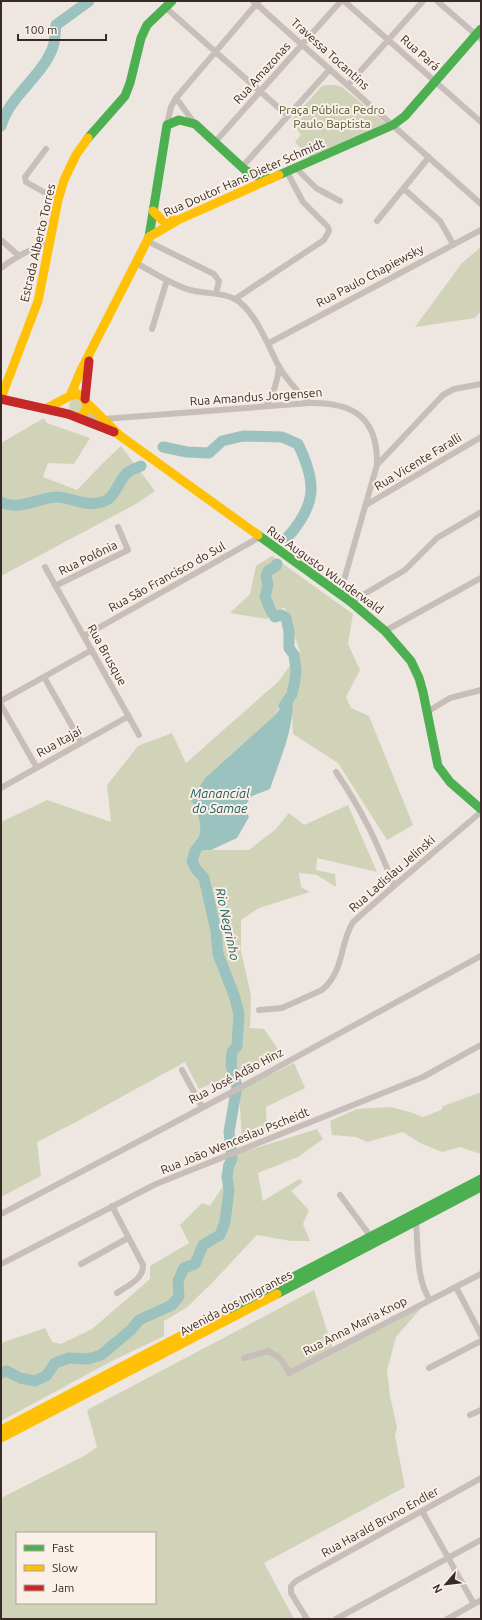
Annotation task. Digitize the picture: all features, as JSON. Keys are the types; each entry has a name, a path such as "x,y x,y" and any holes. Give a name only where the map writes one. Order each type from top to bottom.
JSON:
{"main road":[{"name":"Estrada Alberto Torres","path":"1,399 38,301 58,200 64,180 76,155 91,133 125,96 130,82 138,45 144,31 155,16 169,4"},
{"name":"Rua Doutor Hans Dieter Schmidt","path":"148,239 178,220 393,125 405,116 479,35"},
{"path":"90,352 86,412 76,415 65,406 90,352 148,239 166,125 179,120 195,124 243,169 254,176 271,179"},
{"path":"243,169 249,181 249,184 243,191"},
{"path":"153,211 161,220 166,222 178,220"},
{"path":"45,409 54,407 69,397 78,394 86,401"},
{"name":"Rua Augusto Wunderwald","path":"1,399 76,415 119,434"},
{"name":"Rua Augusto Wunderwald","path":"86,401 119,434 351,602 386,631 405,653 414,666 419,678 435,755 443,774 457,790 481,809"},
{"name":"Avenida dos Imigrantes","path":"1,1438 171,1346 240,1306 481,1178"},
{"name":"Avenida dos Imigrantes","path":"1,1430 171,1346 232,1318 481,1187"},
{"path":"336,1264 344,1257 344,1251"},
{"path":"298,1283 296,1280 304,1272"},
{"path":"232,1318 244,1309 244,1306 240,1306"}],"street":[{"name":"Rua Pará","path":"342,1 481,122"},
{"name":"Rua Amazonas","path":"215,142 342,1"},
{"path":"348,85 423,1"},
{"path":"437,1 479,35"},
{"path":"166,125 171,107 176,98 216,52 256,2"},
{"name":"Travessa Tocantins","path":"256,2 302,45 481,204"},
{"path":"169,4 216,52 288,116"},
{"path":"243,169 330,69"},
{"path":"176,98 195,124"},
{"path":"46,149 25,177 26,182 58,200"},
{"path":"377,221 429,157"},
{"path":"296,168 316,188 340,201"},
{"path":"235,299 324,240 329,232 328,227 299,197 287,172"},
{"path":"404,189 440,221 453,244"},
{"name":"Rua Paulo Chapiewsky","path":"269,343 481,230"},
{"path":"148,239 214,274 219,281 216,294"},
{"path":"1,240 18,255"},
{"path":"1,268 18,255 50,243"},
{"path":"136,263 191,291 216,294 235,299 252,316 269,343 279,366 300,394 309,403"},
{"path":"152,329 167,280"},
{"path":"266,406 275,387 279,366"},
{"path":"378,465 443,395 454,389 481,384"},
{"name":"Rua Amandus Jorgensen","path":"76,415 104,419 329,402 342,406 362,417 369,426 374,437 378,449 378,465 340,594"},
{"name":"Rua Vicente Faralli","path":"366,505 481,437"},
{"path":"351,602 405,570 437,538 481,512"},
{"name":"Rua Polônia","path":"55,586 128,550 118,527"},
{"name":"Rua São Francisco do Sul","path":"84,636 260,537"},
{"name":"Rua Brusque","path":"45,567 139,735"},
{"path":"386,631 481,578"},
{"path":"1,701 92,650"},
{"path":"44,677 81,742"},
{"path":"426,712 450,698 481,690"},
{"path":"1,705 37,768"},
{"name":"Rua Itajaí","path":"1,788 129,716"},
{"path":"336,772 362,813 381,852 394,886"},
{"name":"Rua Ladislau Jelinski","path":"259,1010 282,1008 322,990 332,979 341,961 353,922 481,812"},
{"name":"Rua José Adão Hinz","path":"1,1214 234,1091 481,956"},
{"name":"Rua João Wenceslau Pscheidt","path":"1,1264 156,1184 423,1077 481,1045"},
{"path":"182,1070 202,1107"},
{"path":"340,1195 371,1236"},
{"path":"112,1206 144,1265 144,1271 140,1277 116,1293"},
{"path":"416,1221 421,1280 430,1300"},
{"path":"81,1264 128,1238"},
{"name":"Rua Anna Maria Knop","path":"244,1358 268,1351 277,1355 284,1363 289,1373 481,1274"},
{"path":"456,1287 481,1335"},
{"path":"429,1368 481,1341"},
{"path":"470,1415 481,1410"},
{"name":"Rua Harald Bruno Endler","path":"307,1619 291,1593 291,1586 296,1581 481,1478"},
{"path":"422,1511 474,1604"},
{"path":"336,1619 481,1540"},
{"path":"447,1619 481,1600"}],"green space":[{"name":"Praça Pública Pedro Paulo Baptista","path":"327,85 342,87 386,124 310,158 295,142 301,135 291,120 322,86"},
{"path":"481,247 481,311 475,318 415,327 462,263"},
{"path":"73,399 79,399 83,403 83,409 79,413 73,413 69,409 69,403"},
{"path":"44,418 47,423 90,438 74,464 48,463 43,477 77,490 121,446 155,491 136,504 1,576 1,443"},
{"path":"272,556 353,614 348,644 360,670 346,697 351,708 369,716 413,825 387,840 338,763 293,734 291,683 275,715 205,778 191,800 200,817 201,835 195,850 249,850 276,829 289,813 304,825 348,805 377,872 317,858 316,870 335,874 336,887 317,875 299,873 301,887 310,892 259,908 241,920 241,951 251,996 250,1028 264,1029 280,1052 261,1063 199,1089 185,1062 37,1142 41,1176 1,1197 1,822 47,800 111,822 107,785 138,746 172,733 186,763 279,681 300,651 284,607 267,619 230,613 250,594 256,566"},
{"path":"294,1063 305,1088 266,1107 267,1130 242,1139 239,1090"},
{"path":"479,1093 481,1095 481,1154 460,1147 442,1152 420,1143 403,1132 367,1142 356,1137 332,1135 330,1121 357,1109 390,1107 423,1117 441,1110 443,1106"},
{"path":"317,1129 323,1139 298,1157 258,1173 263,1201 299,1179 303,1182 291,1191 309,1210 303,1224 310,1241 291,1241 257,1235 186,1308 164,1321 164,1336 110,1362 1,1421 1,1343 45,1328 52,1342 61,1344 92,1329 150,1279 150,1266 189,1243 180,1225 202,1203 210,1206 224,1185 223,1164 236,1154"},
{"path":"314,1290 333,1349 422,1307 396,1337 387,1370 390,1396 397,1427 395,1436 405,1487 264,1563 294,1619 1,1619 1,1498 84,1456 97,1447 87,1410"}],"water":[{"name":"Manancial do Samae","path":"292,693 292,718 286,742 270,789 252,796 244,807 249,817 237,838 211,850 195,850 200,825 191,800 205,778 275,715"}],"waterway":[{"name":"Rio Negrinho","path":"1,126 11,105 42,68 48,58 54,45 56,25 89,1"},
{"name":"Rio Negrinho","path":"163,447 187,452 209,453 222,441 243,436 282,437 298,444 309,470 311,493 309,504 304,514 297,526 287,538"},
{"name":"Rio Negrinho","path":"1,502 21,505 48,498 61,497 86,503 100,503 110,498 126,474 141,466"},
{"name":"Rio Negrinho","path":"277,564 268,571 266,576 268,585 265,597 275,617 281,615 286,618 289,631 289,648 294,655 296,670 292,694 284,706"},
{"name":"Rio Negrinho","path":"1,1373 7,1371 20,1378 35,1381 46,1376 55,1363 69,1358 88,1359 101,1355 131,1330 139,1320 172,1305 179,1296 178,1281 184,1268 195,1264 203,1245 220,1235 225,1222 229,1190 227,1177 229,1165 232,1159 229,1132 237,1086 231,1065 232,1052 237,1046 239,1014 234,995 218,954 216,931 204,878 196,869 192,861 195,851 204,839"}],"traffic: fast":[{"path":"88,138 125,96 130,83 141,38 147,25 172,1"},
{"path":"279,175 393,125 405,116 481,29"},
{"path":"149,237 167,125 179,120 195,124 245,170 257,176 270,179"},
{"path":"258,535 351,602 385,631 411,661 419,678 423,692 438,766 450,782 481,809"},
{"path":"226,1312 481,1179"},
{"path":"277,1294 481,1187"}],"traffic: slow":[{"path":"1,398 38,301 58,200 64,180 76,155 88,138"},
{"path":"70,396 81,370 149,237 178,220 279,175"},
{"path":"153,211 162,220 175,220"},
{"path":"47,408 70,396 78,394 85,399 87,408 83,415 77,417"},
{"path":"87,403 119,435 258,535"},
{"path":"1,1438 277,1294"},
{"path":"1,1430 226,1312"}],"traffic: jam":[{"path":"85,399 89,361"},
{"path":"1,399 68,414 114,432"}]}
